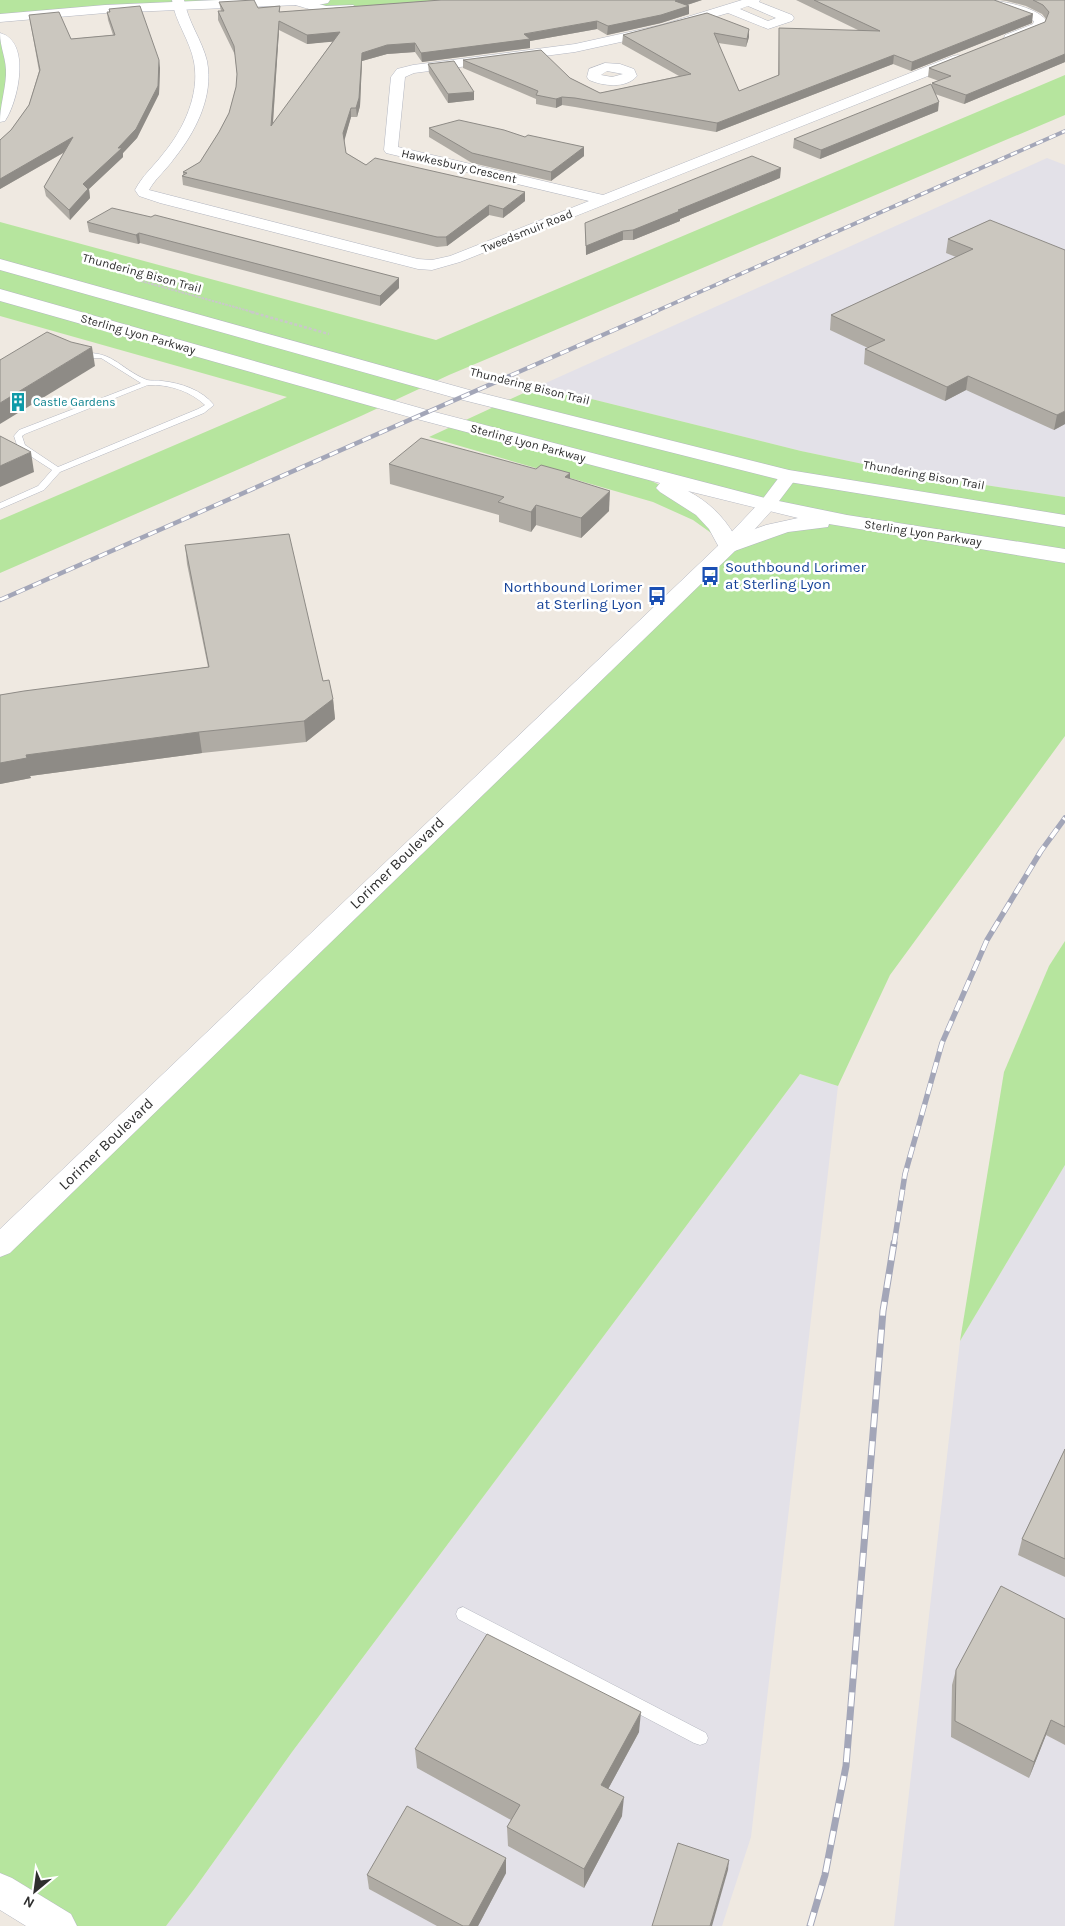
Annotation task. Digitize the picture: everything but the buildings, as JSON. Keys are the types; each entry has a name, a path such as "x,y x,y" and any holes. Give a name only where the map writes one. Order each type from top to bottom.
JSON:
{"main road":[{"path":"0,9 109,0"},
{"path":"0,18 178,3 323,0"},
{"path":"0,264 466,395 789,476 1065,521"},
{"name":"Sterling Lyon Parkway","path":"0,295 420,414 767,505 847,521 1065,556"},
{"path":"629,470 672,491 708,513 722,529 728,546 759,534 811,522 847,521"}],"street":[{"path":"988,0 1035,16 1040,20 1039,26 1032,30 994,45"},
{"path":"296,1 325,10 370,8"},
{"path":"728,9 768,25 788,18 751,1"},
{"name":"Hawkesbury Crescent","path":"605,200 391,150 398,77 402,72 413,69 575,48 659,30 751,1"},
{"name":"Tweedsmuir Road","path":"178,3 200,62 200,89 196,110 186,132 161,166 146,182 142,190 144,193 152,197 406,262 432,265 455,259 967,56"},
{"path":"0,37 9,48 14,82 5,111 0,118"},
{"path":"575,48 602,68"},
{"name":"Lorimer Boulevard","path":"0,1246 728,546 767,505 789,476"},
{"path":"0,1890 59,1926"}],"lane":[{"path":"75,357 103,356 146,382"},
{"path":"0,506 41,488 57,470 201,411 210,405 199,395 163,383 146,382 22,432 18,436 21,446 57,470"},
{"path":"463,1614 700,1738"}],"path":[{"name":"Thundering Bison Trail","path":"135,280 318,330 336,337"}],"shaded area":[{"path":"1047,158 1065,165 1065,497 906,473 801,451 539,386"},
{"path":"800,1074 838,1086 751,1837 722,1926 166,1926 292,1752"},
{"path":"1065,1165 1065,1926 894,1926 960,1341"}],"green space":[{"path":"0,0 452,0 335,10 296,1 0,18"},
{"path":"0,37 9,48 5,111 0,118"},
{"path":"1065,75 1065,115 449,375 361,416 0,573 0,520 287,397 0,316 0,222 436,340"},
{"path":"539,386 801,451 906,473 1065,497 1065,736 890,975 838,1086 800,1074 292,1752 166,1926 59,1926 0,1890 0,1246 728,545 693,520 653,502 429,437","holes":["633,472 843,521 759,534 728,545 672,491"]},
{"path":"1065,941 1065,1165 960,1341 1004,1072 1049,966"}],"railway":[{"path":"652,313 1065,131"},
{"path":"0,600 655,312"},
{"path":"894,1244 905,1174 942,1043 987,940 1041,851 1065,818"},
{"path":"810,1926 825,1875 846,1766 883,1311 894,1243"}],"place":[{"name":"Castle Gardens","path":"18,402"},
{"name":"Southbound Lorimer at Sterling Lyon","path":"710,576"},
{"name":"Northbound Lorimer at Sterling Lyon","path":"657,596"}]}
